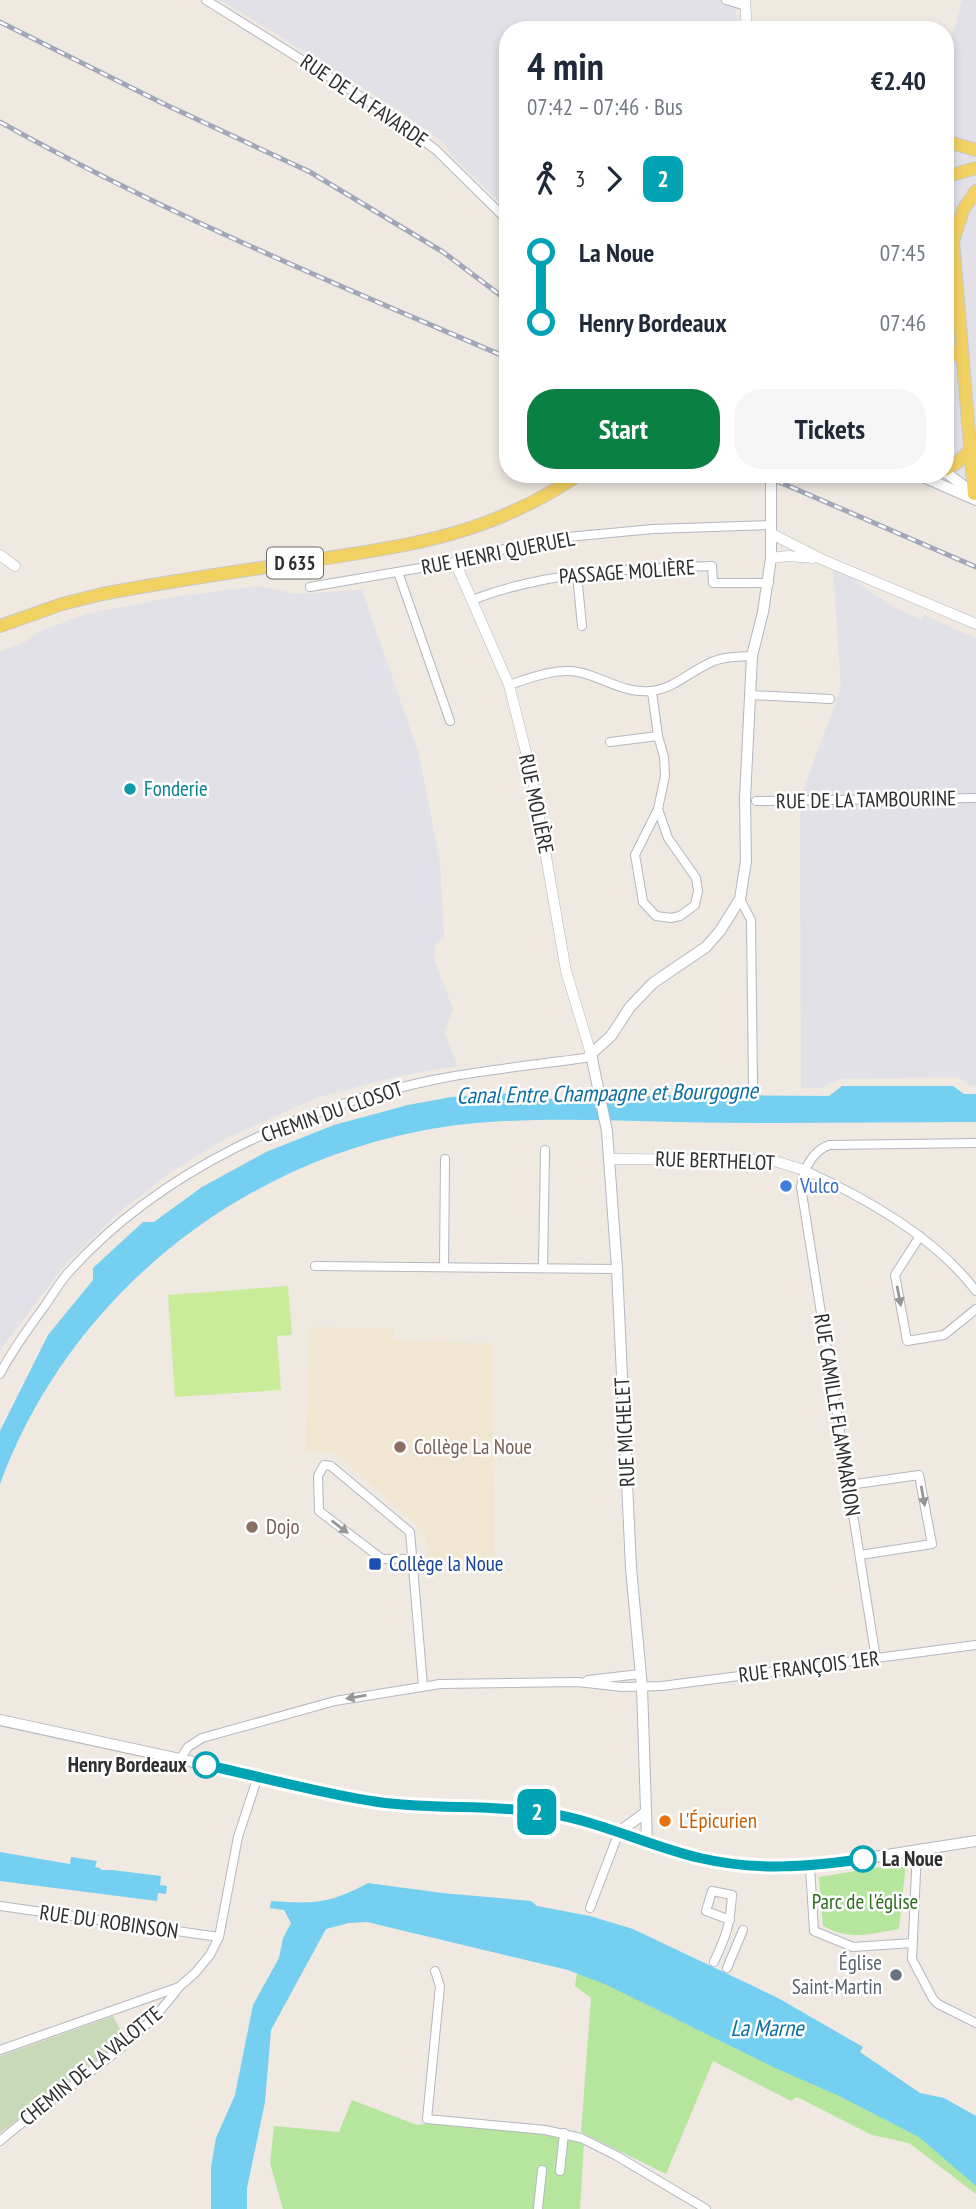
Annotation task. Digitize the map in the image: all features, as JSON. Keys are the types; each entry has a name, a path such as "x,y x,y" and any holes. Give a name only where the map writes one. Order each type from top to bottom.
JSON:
{"main road":[{"path":"954,144 976,150"},
{"path":"954,174 976,168"},
{"path":"954,238 963,210 976,191"},
{"path":"954,254 975,497"},
{"path":"954,353 962,358"},
{"path":"954,465 971,450"},
{"path":"954,479 975,497"},
{"name":"D 635","path":"0,626 62,604 102,594 383,549 463,532 508,515 564,483"},
{"path":"591,1054 611,1036 630,1007 653,983 706,947 720,931 740,899 746,861 745,799 751,656 769,583 771,483"},
{"path":"939,483 975,497"},
{"name":"RUE MICHELET","path":"591,1054 607,1131 617,1269 631,1568 642,1686 647,1841"},
{"path":"0,1720 377,1802 543,1812 568,1816 699,1857 727,1863 810,1867 976,1842"},
{"path":"619,1832 646,1812"}],"street":[{"name":"RUE DE LA FAVARDE","path":"206,0 357,92 400,122 436,150 499,213"},
{"path":"726,0 746,3 747,21"},
{"name":"RUE HENRI QUERUEL","path":"310,587 455,562 557,538 653,529 772,529 821,559 976,624"},
{"path":"0,555 15,566"},
{"name":"RUE HENRI QUERUEL","path":"771,558 788,556 821,559"},
{"name":"RUE MOLIÈRE","path":"455,562 509,685 532,776 566,971 591,1054"},
{"name":"PASSAGE MOLIÈRE","path":"472,600 506,587 577,574 712,566 713,583 769,583"},
{"path":"398,572 450,721"},
{"path":"577,574 582,626"},
{"path":"509,685 535,676 576,672 620,688 652,692 669,686 713,661 727,657 751,656"},
{"path":"652,692 665,776 658,810 635,855 643,902 656,916 671,918 689,912 695,905 698,884 668,838 658,810"},
{"path":"750,695 830,699"},
{"path":"610,742 658,736"},
{"name":"RUE DE LA TAMBOURINE","path":"756,801 976,798"},
{"path":"740,899 751,920 753,1086"},
{"name":"CHEMIN DU CLOSOT","path":"0,1374 9,1356 67,1274 101,1240 142,1206 226,1153 267,1132 366,1097 430,1080 585,1058 591,1054"},
{"name":"RUE BERTHELOT","path":"609,1159 771,1160 804,1170 820,1149 829,1145 976,1143"},
{"path":"543,1268 545,1150"},
{"path":"444,1267 445,1159"},
{"path":"804,1170 835,1184 920,1236 944,1255 976,1291"},
{"name":"RUE CAMILLE FLAMMARION","path":"804,1170 801,1187 876,1659"},
{"path":"920,1236 895,1275 907,1341 944,1335 976,1309"},
{"path":"315,1266 617,1269"},
{"path":"411,1559 382,1559 320,1511 320,1470 324,1465 331,1466 410,1532 424,1686"},
{"path":"849,1485 919,1475 932,1544 860,1555"},
{"name":"RUE FRANÇOIS 1ER","path":"578,1682 622,1687 642,1686 976,1645"},
{"path":"180,1759 188,1748 202,1738 323,1704 424,1686 458,1683 578,1682 640,1674"},
{"path":"219,1937 238,1837 258,1776"},
{"path":"590,1908 619,1832"},
{"path":"917,1850 912,1959 933,1999 976,2023"},
{"path":"810,1867 814,1931 853,1947 912,1942"},
{"name":"RUE DU ROBINSON","path":"0,1906 219,1937"},
{"path":"714,1962 729,1931 730,1920"},
{"path":"727,1968 743,1930"},
{"name":"CHEMIN DE LA VALOTTE","path":"0,2141 111,2055 162,2011 179,1987 211,1955 219,1937"},
{"path":"435,1971 440,1986 427,2119 564,2133 581,2138 617,2156 706,2209"},
{"path":"0,2050 179,1987"},
{"path":"559,2171 564,2133"},
{"path":"538,2209 542,2170"}],"shaded area":[{"path":"221,0 735,0 736,21 499,21 499,202 453,156 443,142 397,109"},
{"path":"962,0 976,0 976,487 954,474 954,29"},
{"path":"833,568 855,577 857,583 899,610 921,619 924,615 976,638 976,1086 970,1086 958,1077 840,1079 822,1088 801,1088 800,798 841,688"},
{"path":"258,586 297,594 362,590 419,754 440,862 444,938 436,944 434,959 453,1009 444,1032 458,1066 399,1076 319,1097 225,1139 168,1174 117,1214 65,1264 0,1351 0,652 25,642 41,631 86,614 173,597"},
{"name":"Collège La Noue","path":"309,1327 394,1328 394,1341 492,1343 494,1558 428,1564 426,1534 336,1453 306,1451"}],"green space":[{"path":"288,1286 292,1335 277,1336 281,1390 175,1397 168,1295"},
{"name":"Parc de l'église","path":"906,1863 899,1929 851,1935 823,1926 819,1877"},
{"path":"579,1960 976,2166 976,2194 909,2143 872,2135 797,2097 791,2101 713,2061 666,2174 581,2132 591,1998 575,1986"},
{"path":"113,2016 125,2039 0,2133 0,2056"},
{"path":"352,2100 417,2125 431,2123 562,2136 584,2142 580,2209 283,2209 270,2163 274,2126 339,2132"}],"water":[{"path":"842,1086 953,1086 964,1094 976,1094 976,1122 547,1120 482,1123 420,1131 350,1149 284,1176 221,1211 164,1253 112,1302 67,1357 29,1418 0,1484 0,1431 48,1335 93,1280 93,1268 143,1222 154,1222 202,1187 266,1152 334,1125 408,1105 451,1097 512,1093 559,1100 671,1095 829,1096"},
{"path":"0,1852 70,1864 71,1857 97,1861 95,1867 101,1870 161,1876 160,1885 167,1886 166,1894 158,1893 157,1901 0,1881"},
{"name":"La Marne","path":"368,1883 531,1901 537,1906 590,1916 633,1929 778,1998 863,2047 860,2052 920,2093 944,2098 976,2116 976,2186 919,2137 607,1985 568,1970 367,1922 326,1929 271,2030 265,2102 247,2188 247,2209 211,2209 211,2167 216,2138 235,2095 253,2005 279,1958 283,1938 291,1923 284,1910 270,1908 271,1901 332,1899"}],"railway":[{"path":"0,22 162,103 310,172 443,252 499,294"},
{"path":"0,122 187,217 499,354"},
{"path":"782,483 976,567"}],"bus line":[{"name":"2","path":"206,1765 377,1802 543,1812 568,1816 699,1857 727,1863 810,1867 863,1859"}],"place":[{"name":"Fonderie","path":"130,789"},
{"name":"Vulco","path":"786,1186"},
{"name":"Collège La Noue","path":"400,1447"},
{"name":"Dojo","path":"252,1527"},
{"name":"Collège la Noue","path":"375,1564"},
{"name":"Henry Bordeaux","path":"206,1765"},
{"name":"L'Épicurien","path":"665,1821"},
{"name":"La Noue","path":"863,1859"},
{"name":"Église Saint-Martin","path":"896,1975"}],"water label":[{"name":"Canal Entre Champagne et Bourgogne","path":"607,1093"}]}
